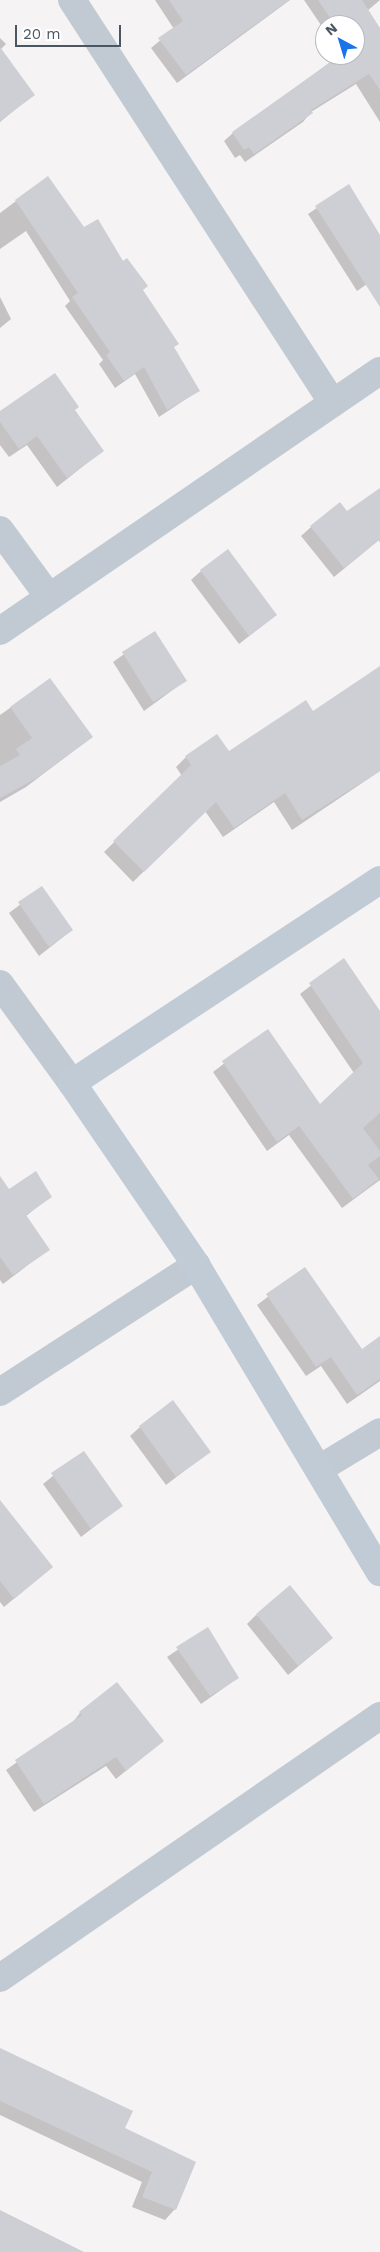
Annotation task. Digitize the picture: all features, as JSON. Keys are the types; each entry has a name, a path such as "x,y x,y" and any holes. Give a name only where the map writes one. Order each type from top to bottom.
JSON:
{"street":[{"path":"72,0 333,403"},
{"path":"0,632 380,371"},
{"path":"0,530 49,597"},
{"path":"72,1083 380,880"},
{"path":"0,984 72,1083 196,1265 380,1572"},
{"path":"0,1392 196,1265"},
{"path":"319,1469 380,1432"},
{"path":"0,1978 380,1716"}],"building":[{"path":"169,0 289,0 186,75 158,38 183,21"},
{"path":"318,0 362,0 380,28 380,90 369,74 311,110 313,113 254,154 249,147 244,150 232,132 327,65 365,65 365,15 328,15"},
{"path":"0,47 35,95 0,121"},
{"path":"48,176 84,227 98,219 123,261 127,258 148,286 143,290 179,344 174,347 200,391 167,410 144,367 124,381 106,355 110,352 72,297 78,293 15,200"},
{"path":"349,184 380,235 380,307 315,206"},
{"path":"55,373 79,407 75,410 104,451 67,478 37,436 19,449 0,422 0,411"},
{"path":"380,488 380,539 344,568 310,526 340,502 347,511"},
{"path":"228,549 277,615 249,636 200,570"},
{"path":"155,631 187,681 153,702 122,652"},
{"path":"380,666 380,771 302,820 285,793 234,828 216,802 144,872 113,841 191,765 185,756 217,734 229,751 306,700 313,711"},
{"path":"50,678 93,737 37,778 0,798 0,766 20,755 16,749 32,738 10,707"},
{"path":"42,886 73,930 49,947 18,902"},
{"path":"344,958 380,1011 380,1113 363,1128 380,1151 380,1156 368,1165 379,1179 353,1199 299,1126 277,1142 222,1061 268,1029 320,1104 363,1063 309,983"},
{"path":"36,1171 52,1197 26,1215 50,1250 13,1275 0,1257 0,1176 9,1189"},
{"path":"305,1267 362,1349 380,1336 380,1379 357,1395 331,1357 316,1367 266,1294"},
{"path":"173,1400 211,1452 176,1477 139,1426"},
{"path":"84,1451 123,1506 91,1529 51,1473"},
{"path":"0,1500 53,1567 14,1599 0,1581"},
{"path":"290,1585 333,1638 298,1666 256,1614"},
{"path":"208,1627 239,1678 210,1696 176,1647"},
{"path":"117,1682 164,1741 126,1771 116,1757 44,1804 15,1760 82,1715 79,1712"},
{"path":"0,2048 133,2111 125,2128 196,2162 176,2210 142,2197 152,2172 0,2101"},
{"path":"0,2210 84,2252 0,2252"}]}
